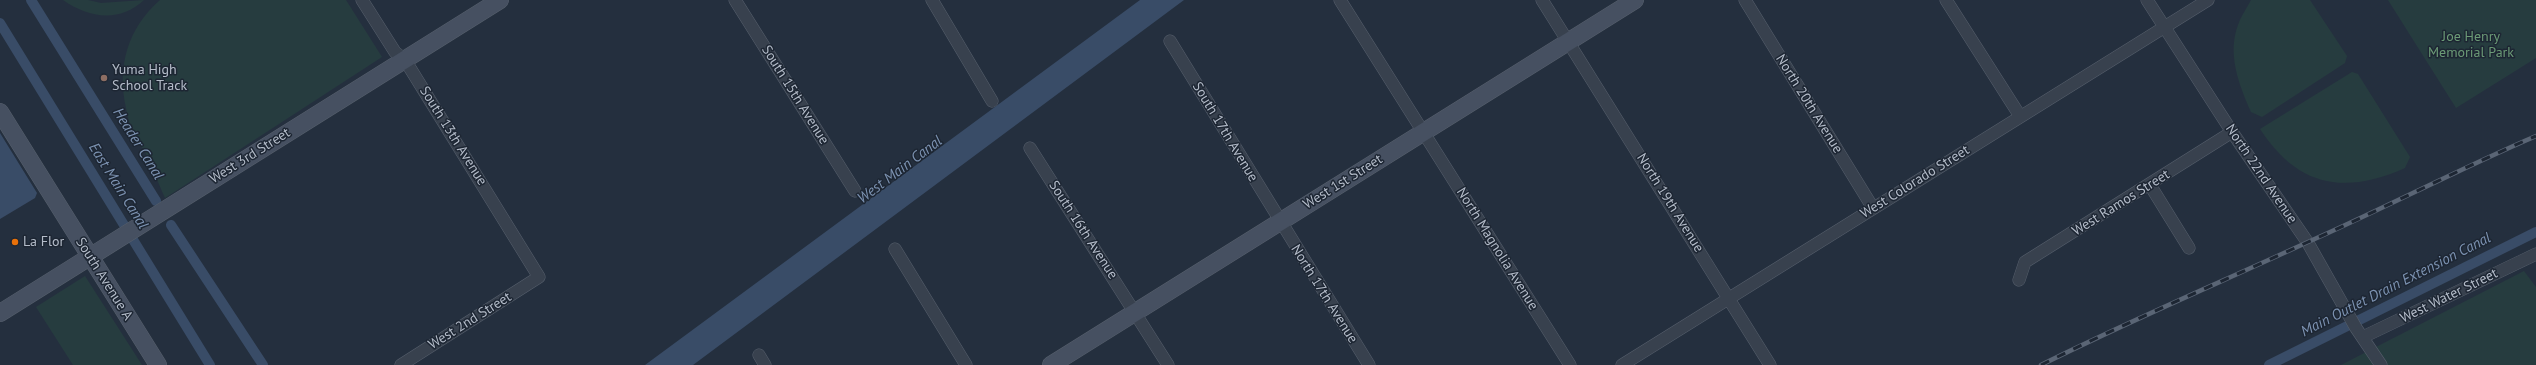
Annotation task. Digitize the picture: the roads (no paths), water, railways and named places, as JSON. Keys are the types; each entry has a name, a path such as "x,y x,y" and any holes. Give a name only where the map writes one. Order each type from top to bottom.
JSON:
{"main road":[{"name":"West 3rd Street","path":"0,313 500,0"},
{"name":"West 1st Street","path":"1051,365 1635,0"},
{"name":"South Avenue A","path":"0,112 158,365"}],"street":[{"name":"South 13th Avenue","path":"362,0 395,52 406,60 539,277"},
{"name":"South 15th Avenue","path":"735,0 855,191"},
{"path":"932,0 992,101"},
{"name":"North Magnolia Avenue","path":"1340,0 1570,365"},
{"name":"North 19th Avenue","path":"1542,0 1570,41 1770,365"},
{"name":"North 20th Avenue","path":"1745,0 1873,208"},
{"path":"1946,0 2020,116"},
{"name":"North 22nd Avenue","path":"2147,0 2232,132 2308,243 2381,365"},
{"name":"West Colorado Street","path":"1622,365 2208,0"},
{"name":"South 17th Avenue","path":"1170,41 1279,222"},
{"name":"West Ramos Street","path":"2019,280 2025,262 2150,185 2232,132"},
{"name":"South 16th Avenue","path":"1030,148 1168,365"},
{"path":"2150,185 2189,248"},
{"name":"North 17th Avenue","path":"1279,222 1369,365"},
{"path":"894,250 966,365"},
{"name":"West Water Street","path":"2363,337 2536,254"},
{"name":"West 2nd Street","path":"401,365 539,277"}],"water":[{"path":"1140,0 1184,0 693,365 645,365"},
{"path":"0,133 37,193 35,198 0,219"}],"waterway":[{"name":"Header Canal","path":"31,0 156,201"},
{"name":"East Main Canal","path":"0,23 210,365"},
{"name":"Header Canal","path":"171,225 263,365"},
{"name":"Main Outlet Drain Extension Canal","path":"2269,365 2536,232"}],"railway":[{"path":"2041,365 2174,302 2337,229 2536,136"}],"place":[{"name":"Yuma High School Track","path":"104,78"},
{"name":"La Flor","path":"15,242"}],"park label":[{"name":"Joe Henry Memorial Park","path":"2471,46"}],"water label":[{"name":"West Main Canal","path":"900,170"}]}
